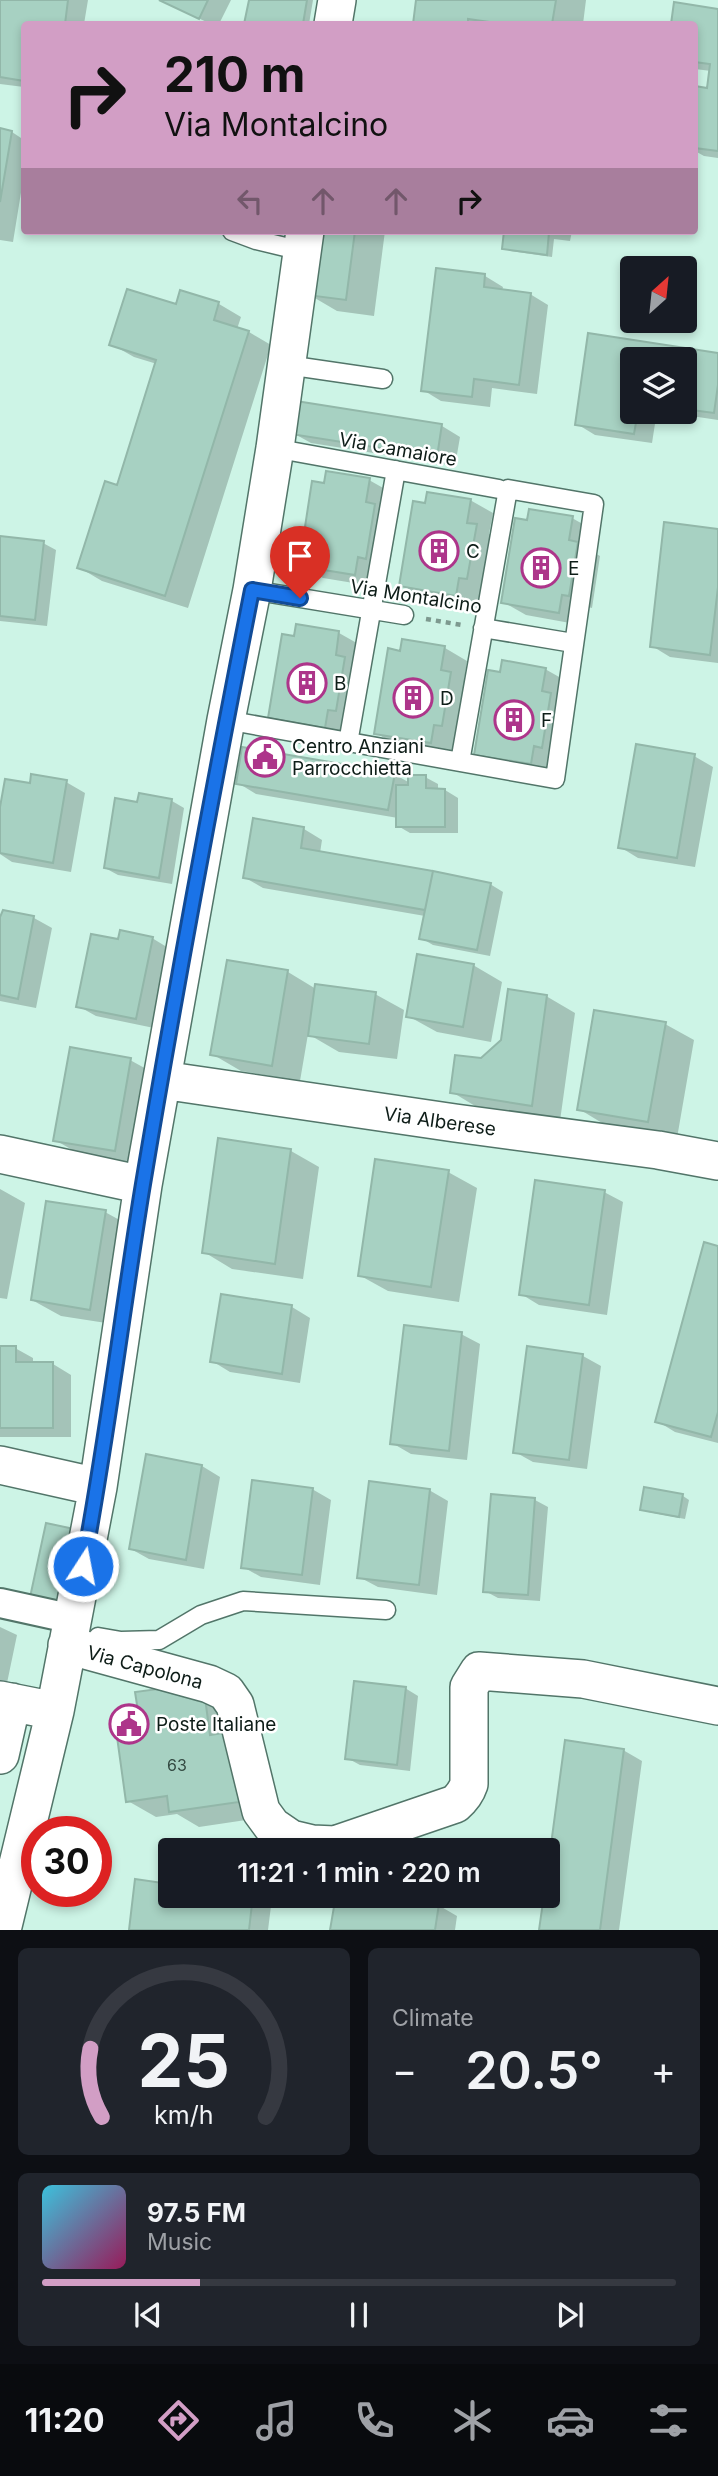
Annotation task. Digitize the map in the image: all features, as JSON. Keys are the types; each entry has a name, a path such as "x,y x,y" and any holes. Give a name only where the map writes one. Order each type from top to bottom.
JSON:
{"street":[{"path":"334,21 337,0"},
{"path":"2,1930 55,1711 98,1487 143,1185 226,720 252,590 304,241"},
{"name":"Via Alberese","path":"162,1080 658,1150 718,1161"},
{"path":"0,1154 143,1185"},
{"path":"0,1465 98,1487"},
{"path":"0,1603 70,1632"},
{"name":"Via Capolona","path":"70,1632 226,1692 235,1705 261,1811 272,1826 291,1839 312,1844 335,1845 448,1807 467,1792 469,1687 479,1671 583,1679 718,1706"},
{"path":"0,1755 6,1701 55,1711"}],"lane":[{"path":"243,235 256,240 304,241"},
{"path":"287,365 383,379"},
{"name":"Via Camaiore","path":"290,451 594,505 573,643"},
{"path":"348,743 396,470"},
{"path":"460,762 503,489"},
{"name":"Via Montalcino","path":"252,590 404,615"},
{"name":"Via Montalcino","path":"483,628 573,643"},
{"path":"226,720 555,779 573,643"},
{"path":"70,1632 121,1641 159,1640 201,1615 243,1601 386,1609"}],"path":[{"name":"Via Montalcino","path":"404,615 483,628"}],"building":[{"path":"0,0 68,0 65,21 21,21 21,80 0,77"},
{"path":"159,0 208,0 199,19"},
{"path":"249,0 307,0 304,21 245,21"},
{"path":"416,0 556,0 552,21 413,21"},
{"path":"674,2 718,9 718,151 698,148 698,86 707,88 710,64 698,62 698,21 671,21"},
{"path":"0,128 12,131 0,202"},
{"path":"314,235 354,235 346,300 307,295"},
{"path":"504,235 549,235 547,255 502,249"},
{"path":"436,268 485,274 484,287 531,293 519,385 474,379 472,397 421,391"},
{"path":"127,289 176,304 180,290 219,302 214,320 249,331 165,596 77,568 105,481 117,485 156,360 109,345"},
{"path":"588,333 679,347 620,347 620,424 636,424 634,434 575,425"},
{"path":"697,350 718,353 718,385 714,413 697,411"},
{"path":"296,401 442,424 437,457 291,434"},
{"path":"326,471 370,478 366,502 375,504 366,559 358,557 355,575 299,566 312,481 324,483"},
{"name":"C","path":"427,492 471,499 467,523 477,524 467,579 459,578 456,596 399,586 413,501 425,503"},
{"name":"E","path":"529,509 573,516 569,540 578,542 569,596 562,595 559,613 501,603 515,518 527,520"},
{"path":"664,522 718,529 718,587 710,655 650,647"},
{"path":"0,536 44,541 35,620 0,616"},
{"name":"B","path":"296,624 339,631 336,655 345,657 336,711 328,710 325,728 268,718 282,634 294,636"},
{"name":"D","path":"402,639 445,646 441,670 451,672 442,726 434,725 431,743 374,734 388,648 400,651"},
{"name":"F","path":"502,660 546,668 542,691 551,693 542,748 534,746 531,764 474,755 488,670 500,672"},
{"path":"636,744 695,754 677,858 618,848"},
{"path":"242,747 395,773 388,810 236,784"},
{"path":"31,774 67,780 53,863 0,853 0,807 5,779 30,783"},
{"path":"408,775 426,775 426,788 445,789 445,827 396,827 396,785 408,785"},
{"path":"139,793 172,799 159,878 104,868 115,798 137,802"},
{"path":"253,818 304,827 301,848 433,871 425,910 243,878"},
{"path":"433,871 491,883 477,950 419,939"},
{"path":"3,910 34,916 18,999 0,995 0,917"},
{"path":"120,930 153,937 136,1019 76,1007 91,934 118,939"},
{"path":"417,954 474,964 463,1027 406,1017"},
{"path":"227,960 288,970 272,1066 210,1055"},
{"path":"315,984 376,992 369,1044 308,1036"},
{"path":"508,989 547,995 532,1106 450,1093 455,1055 481,1058 501,1040"},
{"path":"594,1010 666,1022 648,1122 577,1110"},
{"path":"70,1047 131,1058 115,1151 53,1141"},
{"path":"218,1138 291,1149 275,1264 202,1253"},
{"path":"375,1159 449,1170 431,1287 358,1276"},
{"path":"535,1180 605,1190 589,1305 519,1295"},
{"path":"46,1201 106,1210 90,1310 31,1300"},
{"path":"704,1242 718,1246 718,1412 711,1437 655,1422"},
{"path":"221,1294 292,1305 282,1374 210,1362"},
{"path":"404,1325 462,1332 449,1451 390,1444"},
{"path":"0,1346 16,1346 16,1362 53,1362 53,1428 0,1428"},
{"path":"527,1346 583,1354 569,1460 513,1453"},
{"path":"146,1454 202,1465 186,1560 129,1549"},
{"path":"252,1480 313,1488 302,1575 241,1568"},
{"path":"369,1481 430,1489 419,1585 357,1578"},
{"path":"644,1487 683,1494 679,1517 640,1510"},
{"path":"491,1494 535,1498 528,1595 483,1592"},
{"path":"46,1523 79,1530 63,1609 29,1602"},
{"path":"354,1681 406,1687 397,1765 345,1759"},
{"path":"203,1683 210,1735 229,1732 239,1802 169,1812 167,1796 126,1802 114,1715 138,1711 135,1692"},
{"path":"565,1740 624,1749 600,1930 539,1930 542,1908 560,1908 560,1838 552,1838"},
{"path":"135,1879 158,1882 158,1908 252,1908 249,1930 129,1930"},
{"path":"334,1908 438,1908 435,1930 330,1930"}],"place":[{"name":"C","path":"439,551"},
{"name":"E","path":"541,568"},
{"name":"B","path":"307,683"},
{"name":"D","path":"413,698"},
{"name":"F","path":"514,720"},
{"name":"Centro Anziani Parrocchietta","path":"265,757"},
{"name":"Poste Italiane","path":"129,1724"}],"route":[{"path":"83,1566 98,1487 143,1185 226,720 252,590 300,598"}]}
